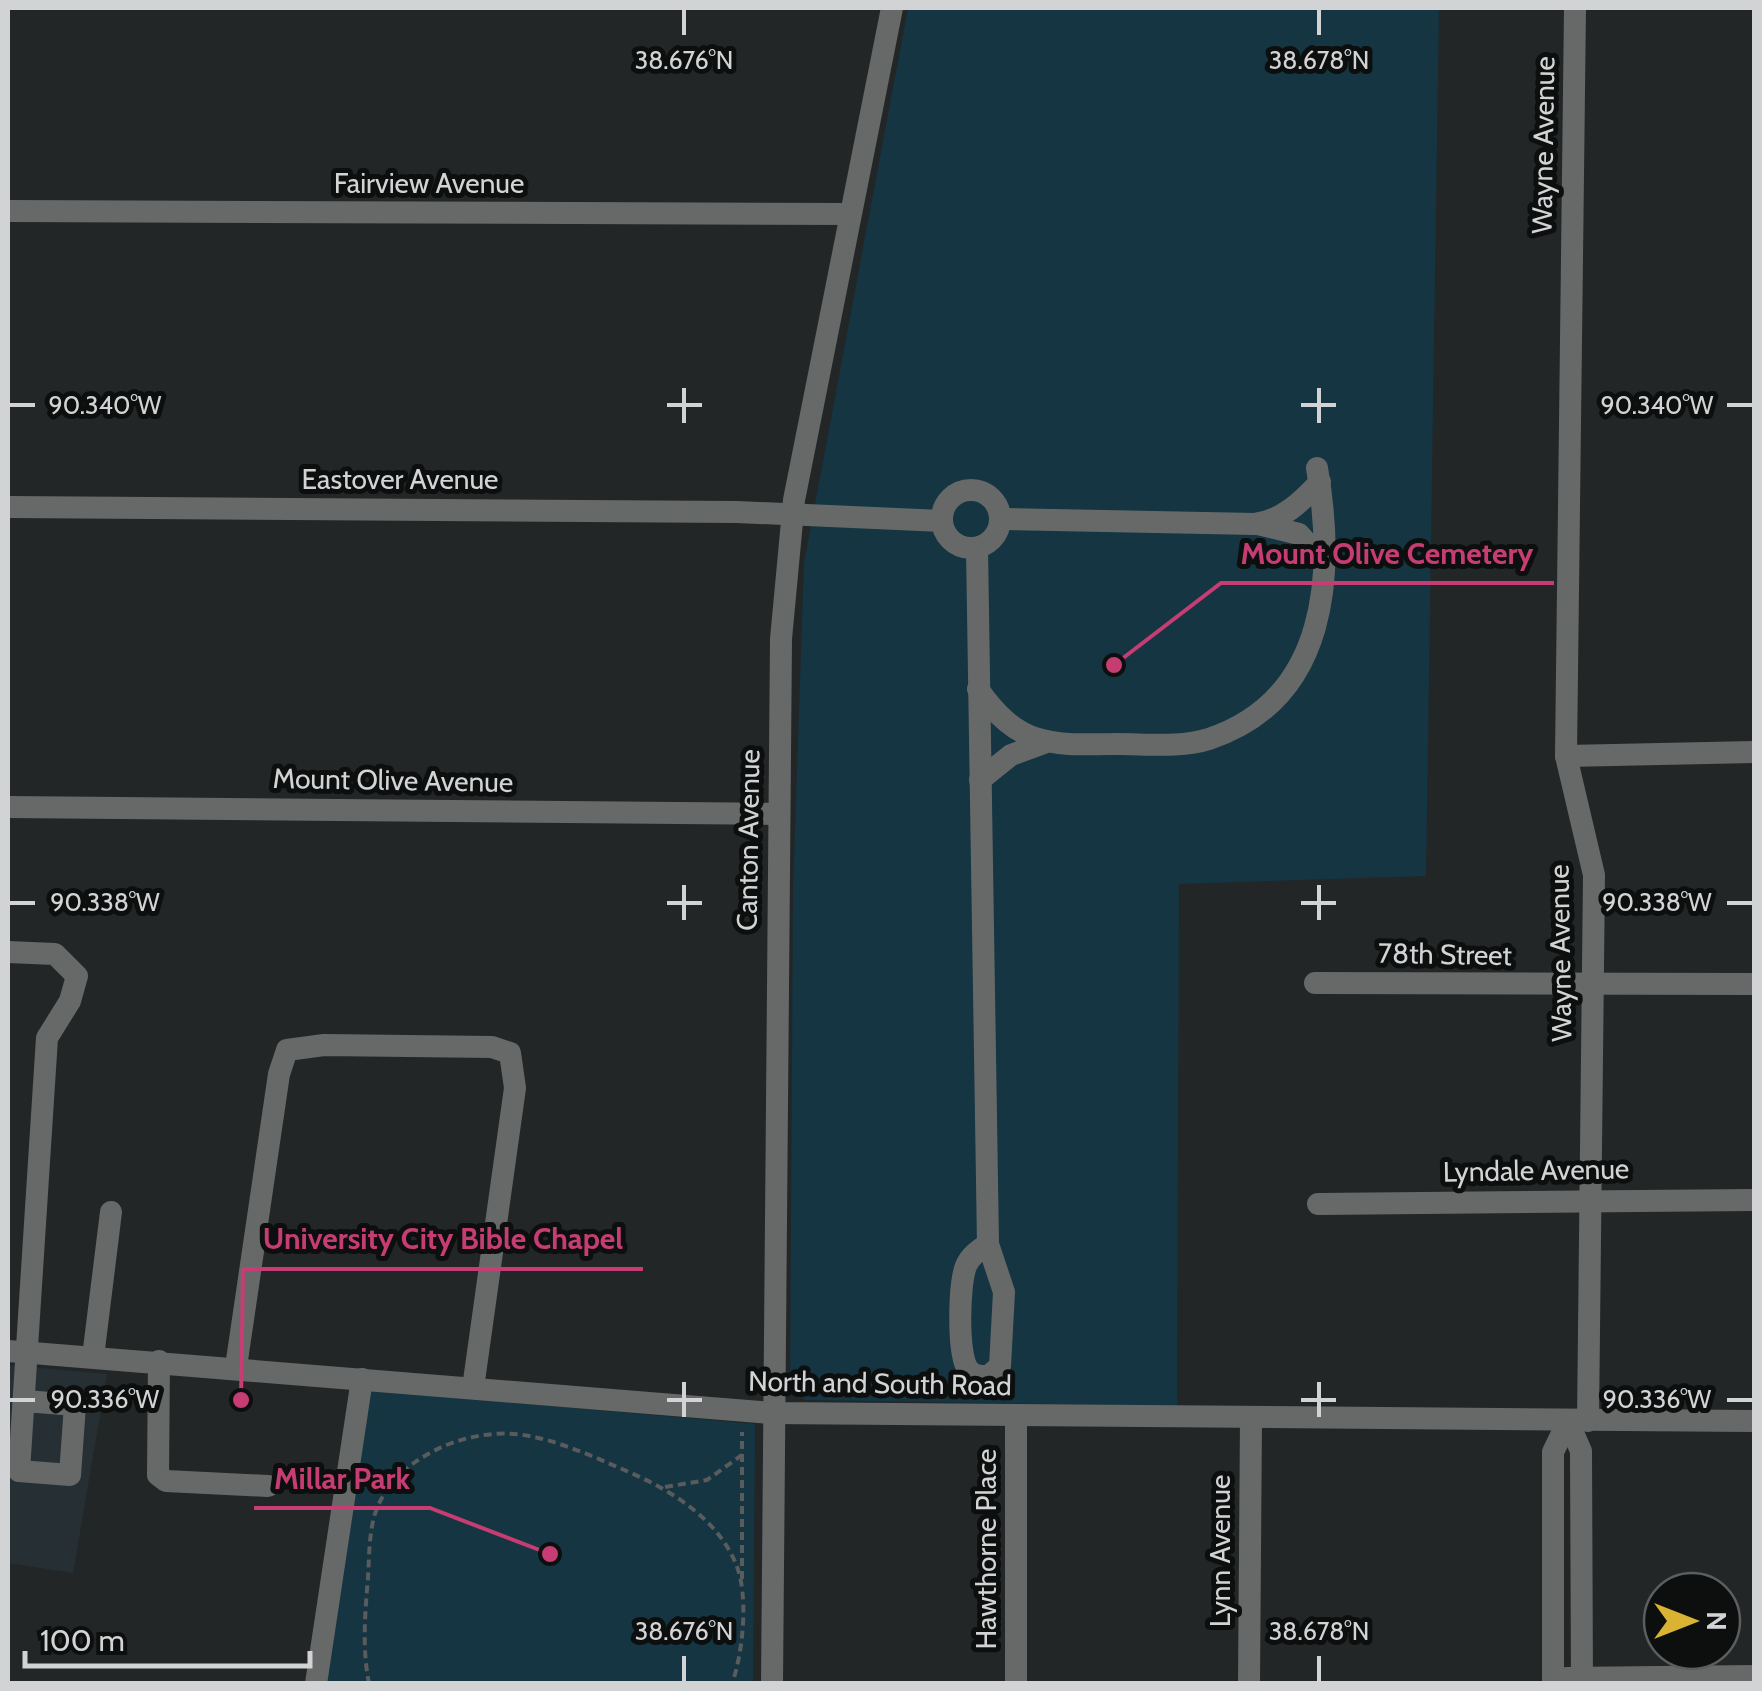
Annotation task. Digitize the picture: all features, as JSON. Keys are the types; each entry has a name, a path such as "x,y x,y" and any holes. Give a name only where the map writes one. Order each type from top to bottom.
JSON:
{"street":[{"name":"Canton Avenue","path":"772,1684 780,639 792,513 892,8"},
{"name":"Wayne Avenue","path":"1575,8 1566,756 1594,875 1589,1198 1578,1421 1582,1681"},
{"name":"Fairview Avenue","path":"8,211 850,214"},
{"path":"980,780 1011,755 1044,743 1180,744 1228,730 1268,704 1288,685 1304,658 1322,604 1325,563 1318,475 1285,514 1272,522 1000,519"},
{"path":"971,490 994,502 1000,519 993,537 977,548 950,539 942,521 948,502 971,490"},
{"name":"Eastover Avenue","path":"8,507 792,513 822,519 942,521"},
{"path":"1254,524 1299,534 1325,563"},
{"path":"977,548 988,1244 1004,1292 1004,1348 1000,1366 989,1376 978,1376 969,1371 962,1357 962,1280 968,1262 988,1244"},
{"path":"978,690 1011,727 1044,743"},
{"path":"1566,756 1754,752"},
{"name":"Mount Olive Avenue","path":"8,807 778,814"},
{"path":"8,952 55,954 77,976 70,1001 48,1038 18,1352 25,1401"},
{"name":"78th Street","path":"1316,983 1754,984"},
{"path":"236,1366 278,1074 287,1050 324,1045 492,1047 510,1053 515,1088 473,1388"},
{"name":"Lyndale Avenue","path":"1318,1204 1589,1198 1754,1200"},
{"path":"94,1357 112,1212"},
{"name":"North and South Road","path":"18,1352 236,1366 772,1413 1754,1421"},
{"path":"159,1361 158,1475 166,1481 268,1486"},
{"path":"316,1684 362,1378"},
{"name":"Hawthorne Place","path":"1016,1415 1016,1684"},
{"name":"Lynn Avenue","path":"1250,1684 1251,1418"},
{"name":"Wayne Avenue","path":"1553,1681 1553,1452 1578,1421"},
{"path":"1553,1681 1754,1676"}],"path":[{"path":"732,1684 739,1658 742,1584 742,1432"},
{"path":"370,1684 364,1622 375,1515 395,1482 413,1464 438,1448 467,1438 527,1435 572,1448 664,1487 722,1540 742,1584"},
{"path":"664,1487 707,1480 742,1455"}],"shaded area":[{"path":"908,8 1439,8 1426,876 1179,884 1177,1406 805,1400 790,1384 793,889 804,563"},
{"path":"8,1365 107,1374 73,1573 8,1563"},
{"path":"371,1390 755,1424 753,1683 327,1684"}],"place":[{"name":"Mount Olive Cemetery","path":"1114,665"},
{"name":"University City Bible Chapel","path":"241,1400"},
{"name":"Millar Park","path":"550,1554"}]}
